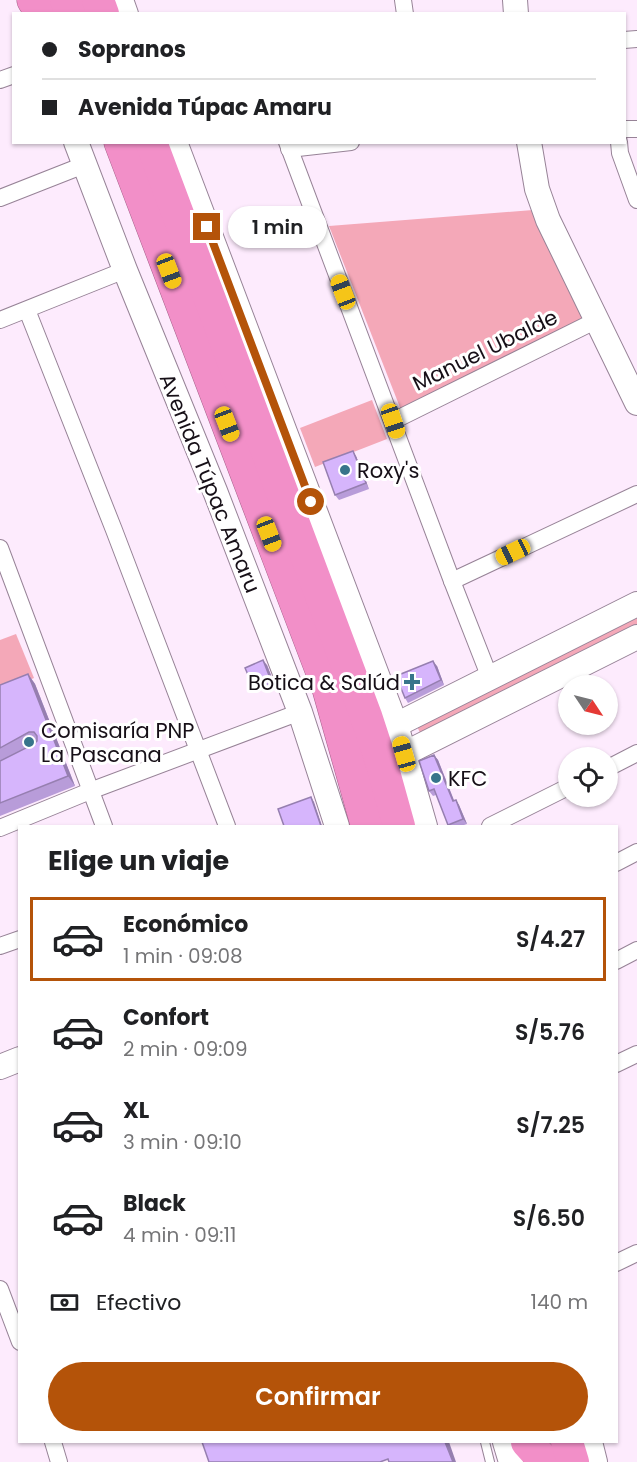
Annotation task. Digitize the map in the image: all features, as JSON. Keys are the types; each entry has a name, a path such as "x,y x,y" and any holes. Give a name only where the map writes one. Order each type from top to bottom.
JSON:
{"highway":[{"name":"Avenida Túpac Amaru","path":"121,144 328,688 358,797"},
{"path":"152,144 389,745 399,825"},
{"path":"528,1443 544,1462"},
{"path":"538,1443 544,1462"},
{"path":"567,1443 573,1462"},
{"path":"573,1443 573,1462"}],"main road":[{"name":"Avenida Túpac Amaru","path":"77,144 300,712 337,825"},
{"path":"176,144 389,745 425,825"},
{"path":"529,144 542,204 637,403"},
{"path":"358,797 389,745 490,678 637,604"},
{"path":"389,745 637,637"},
{"path":"0,1067 18,1060"},
{"path":"505,1443 511,1462"},
{"path":"590,1443 595,1462"}],"street":[{"path":"320,144 288,146 490,678"},
{"path":"619,144 620,153 637,200"},
{"path":"0,198 84,165"},
{"path":"0,320 125,270"},
{"path":"27,310 227,825"},
{"name":"Manuel Ubalde","path":"393,421 597,320"},
{"path":"452,582 637,494"},
{"path":"0,548 104,825"},
{"path":"0,828 90,791 300,712"},
{"path":"618,763 637,753"},
{"path":"492,825 558,792"},
{"path":"618,862 637,852"},
{"path":"0,946 18,940"},
{"path":"618,960 637,950"},
{"path":"618,1063 637,1054"},
{"path":"618,1262 637,1253"},
{"path":"0,1289 18,1337"},
{"path":"53,1443 59,1462"}],"lane":[{"path":"485,1443 489,1462"}],"shaded area":[{"path":"533,210 587,316 401,410 329,226"},
{"path":"372,400 387,439 315,467 300,428"},
{"path":"637,613 637,630 422,737 415,722"},
{"path":"16,634 34,678 0,692 0,640"}],"building":[{"path":"353,451 366,483 335,495 323,462"},
{"path":"263,660 270,678 253,686 245,668"},
{"path":"433,661 441,680 405,698 396,676"},
{"name":"Comisaría PNP La Pascana","path":"28,674 68,776 0,803 0,761 34,744 37,736 34,732 29,732 0,748 0,685"},
{"path":"434,755 463,819 448,825 434,789 429,791 419,761"},
{"path":"311,797 321,825 284,825 278,809"},
{"path":"202,1443 445,1443 453,1462 389,1462 388,1459 380,1462 209,1462"}],"place":[{"name":"Roxy's","path":"345,470"},
{"name":"Botica & Salúd","path":"412,682"},
{"name":"Comisaría PNP La Pascana","path":"29,742"},
{"name":"KFC","path":"436,778"}],"route":[{"path":"207,227 311,502"}]}
